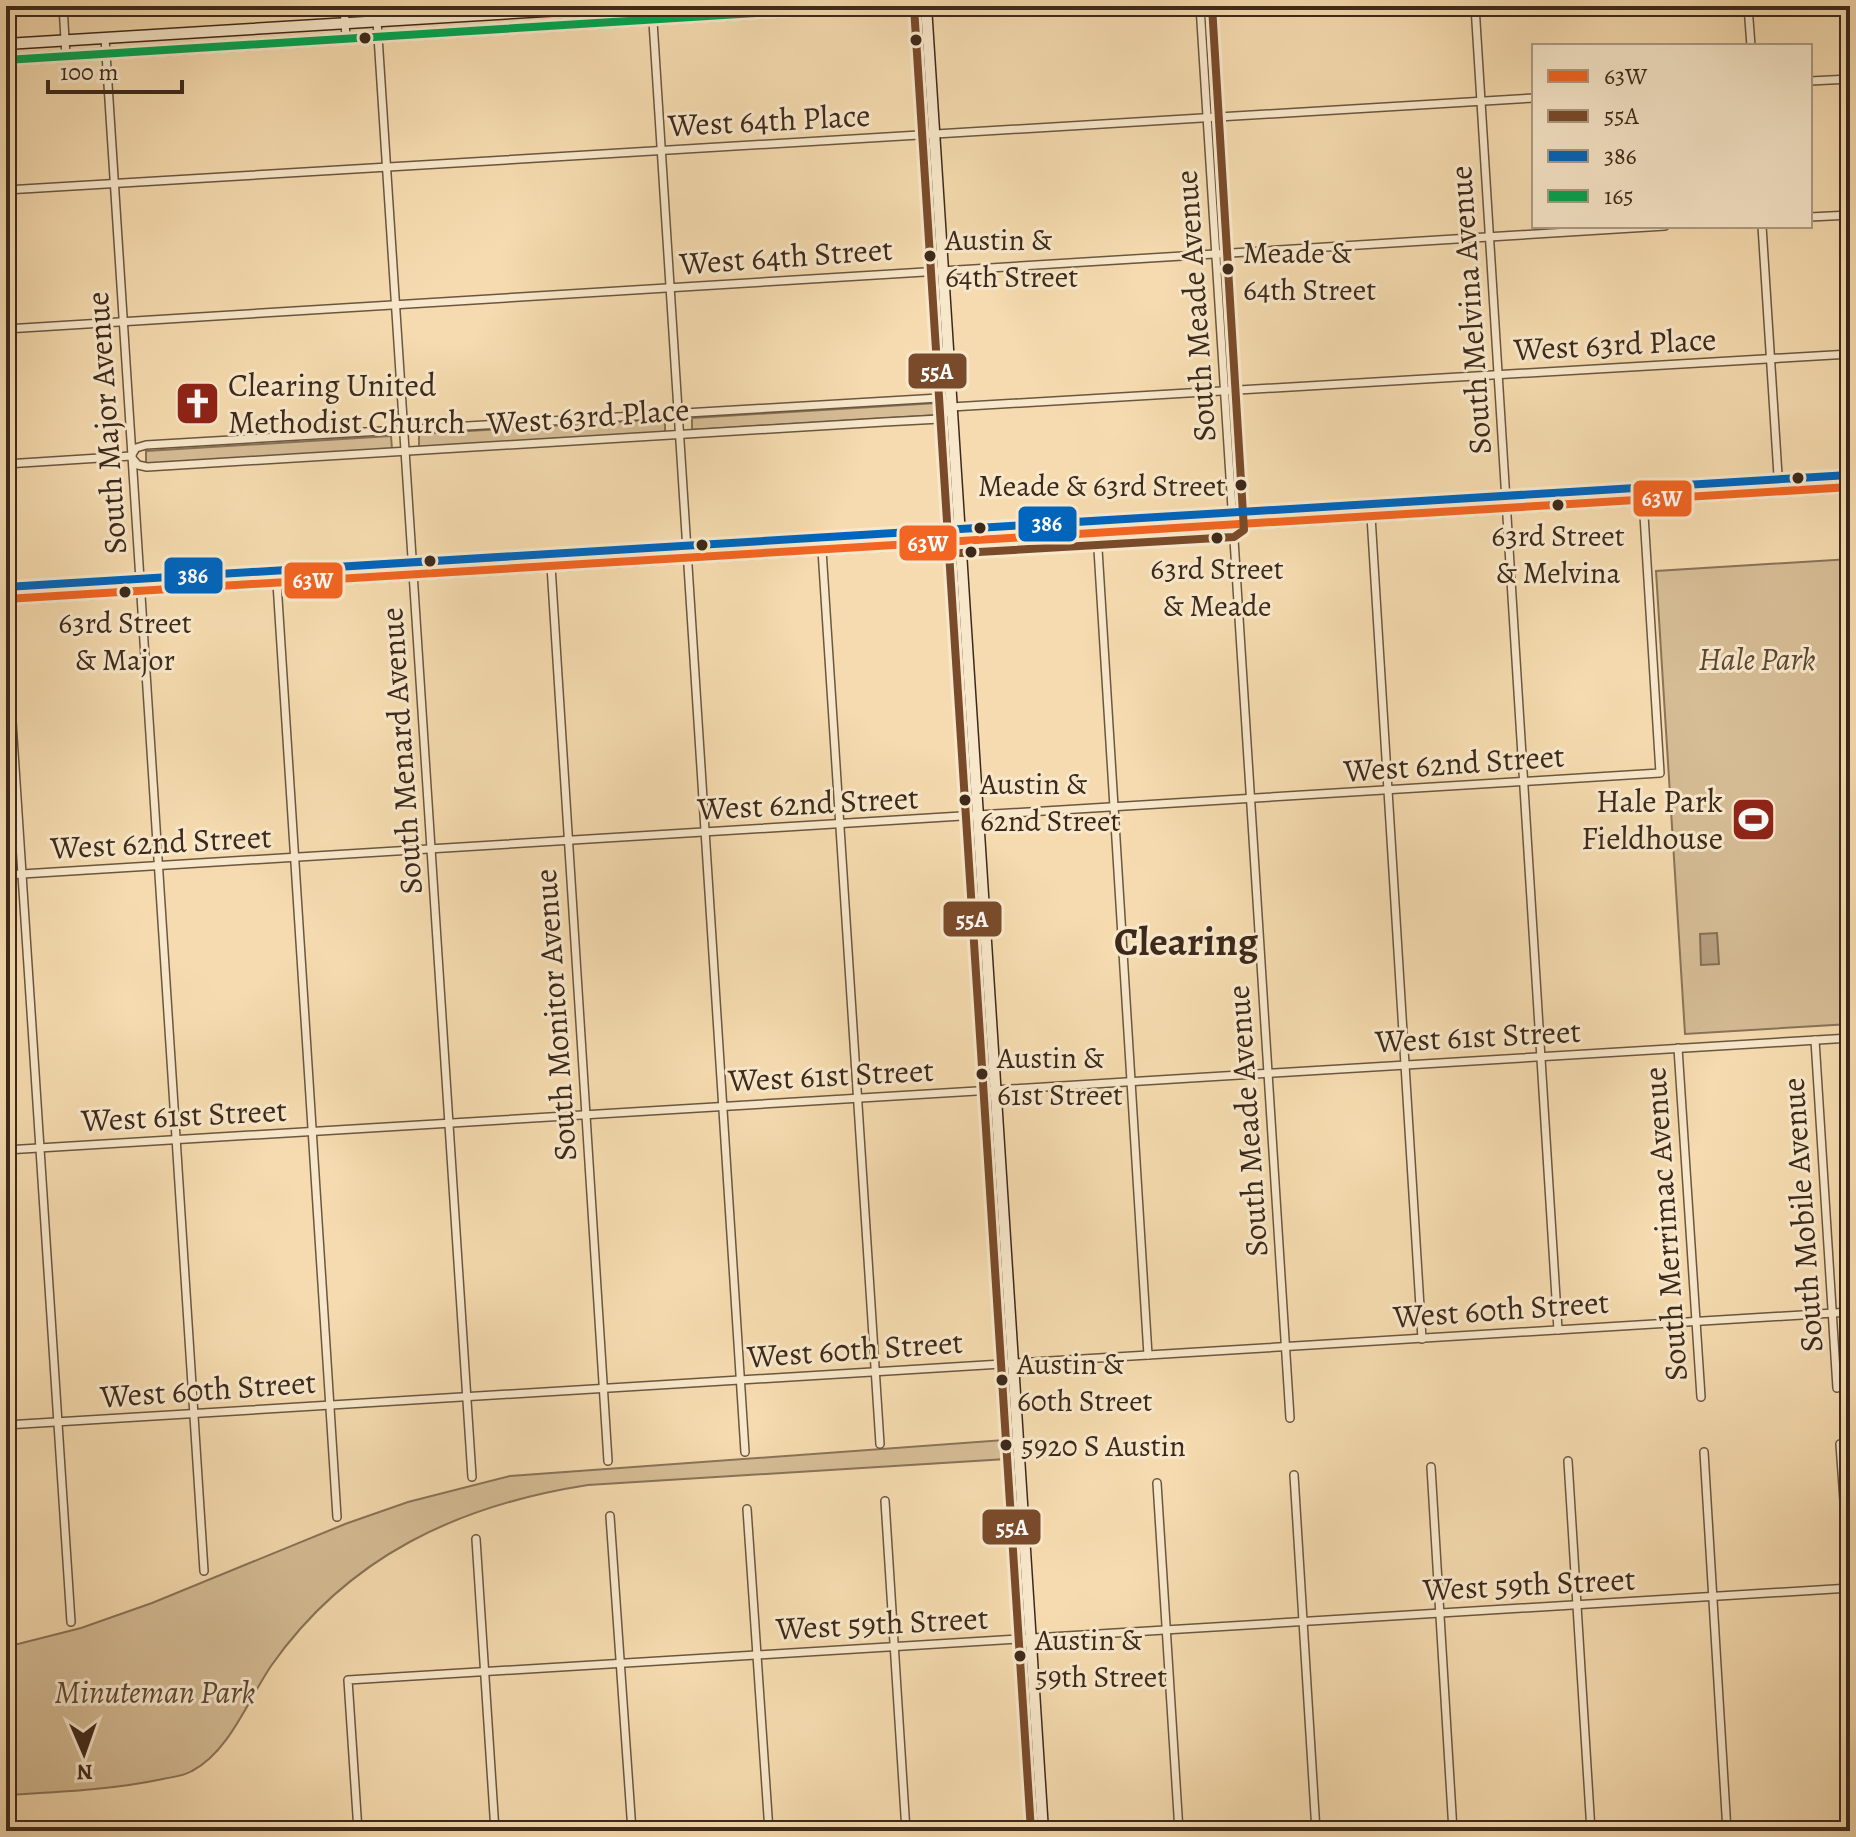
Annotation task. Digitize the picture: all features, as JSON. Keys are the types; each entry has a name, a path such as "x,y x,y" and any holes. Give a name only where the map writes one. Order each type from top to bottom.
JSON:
{"street":[{"path":"63,6 66,56"},
{"path":"344,6 346,38"},
{"path":"6,44 627,6"},
{"path":"652,6 745,1452"},
{"path":"6,60 869,6"},
{"path":"926,6 1043,1831"},
{"name":"South Meade Avenue","path":"1200,6 1290,1418"},
{"name":"South Melvina Avenue","path":"1475,6 1558,1330"},
{"path":"1748,6 1751,44"},
{"name":"South Menard Avenue","path":"377,21 472,1477"},
{"name":"South Major Avenue","path":"105,38 204,1571"},
{"path":"1812,81 1850,79"},
{"name":"West 64th Place","path":"6,190 1532,98"},
{"path":"1812,217 1850,215"},
{"name":"West 64th Street","path":"6,329 1633,228"},
{"path":"1762,228 1779,491"},
{"name":"West 63rd Place","path":"131,456 136,448 146,445 678,413 939,398 951,407 1850,354"},
{"name":"West 63rd Place","path":"131,456 138,465 147,467 940,419 951,407"},
{"name":"West 63rd Place","path":"6,464 131,456"},
{"path":"6,599 1850,487"},
{"name":"West 62nd Street","path":"6,875 1660,773 1643,499"},
{"path":"1371,516 1422,1339"},
{"path":"1097,533 1148,1355"},
{"path":"822,550 880,1444"},
{"name":"South Monitor Avenue","path":"551,566 608,1461"},
{"path":"277,583 337,1517"},
{"path":"6,630 71,1622"},
{"name":"West 61st Street","path":"6,1150 1850,1038"},
{"name":"South Mobile Avenue","path":"1815,1040 1837,1388"},
{"name":"South Merrimac Avenue","path":"1678,1048 1701,1397"},
{"name":"West 60th Street","path":"6,1425 1850,1312"},
{"path":"1840,1444 1850,1587"},
{"path":"1704,1452 1727,1831"},
{"path":"1568,1461 1591,1831"},
{"path":"1431,1467 1453,1831"},
{"path":"1294,1475 1316,1831"},
{"path":"1157,1483 1179,1831"},
{"path":"885,1501 906,1831"},
{"path":"747,1509 769,1831"},
{"path":"610,1516 632,1831"},
{"path":"476,1539 495,1831"},
{"name":"West 59th Street","path":"358,1831 348,1680 1850,1587"}],"green space":[{"path":"937,403 938,415 692,430 692,418"},
{"path":"665,419 665,432 419,447 419,434"},
{"path":"391,436 392,449 146,464 146,451"},
{"name":"Hale Park","path":"1850,559 1850,1024 1685,1034 1656,571"},
{"name":"Minuteman Park","path":"1004,1440 1006,1459 588,1485 495,1506 451,1522 410,1542 371,1566 335,1594 301,1627 271,1666 237,1724 217,1751 192,1771 124,1786 6,1795 6,1647 81,1628 152,1603 345,1524 408,1502 510,1476"}],"shaded area":[{"path":"1717,933 1719,964 1701,965 1700,934"}],"transit line":[{"name":"165","path":"6,60 869,6"},
{"name":"55A","path":"961,553 1234,537 1244,530 1212,6"},
{"name":"55A","path":"914,7 1031,1831"},
{"name":"386","path":"6,587 1849,475"},
{"name":"63W","path":"6,599 1850,487"}],"place":[{"name":"Austin & 64th Street","path":"930,256"},
{"name":"Meade & 64th Street","path":"1228,269"},
{"name":"Clearing United Methodist Church","path":"197,403"},
{"name":"Meade & 63rd Street","path":"1241,485"},
{"name":"63rd Street & Melvina","path":"1558,505"},
{"name":"63rd Street & Meade","path":"1217,538"},
{"name":"63rd Street & Major","path":"125,592"},
{"name":"Austin & 62nd Street","path":"965,800"},
{"name":"Hale Park Fieldhouse","path":"1754,819"},
{"name":"Austin & 61st Street","path":"982,1074"},
{"name":"Austin & 60th Street","path":"1002,1380"},
{"name":"5920 S Austin","path":"1006,1445"},
{"name":"Austin & 59th Street","path":"1020,1656"}],"district":[{"name":"Clearing","path":"1186,941"}]}
